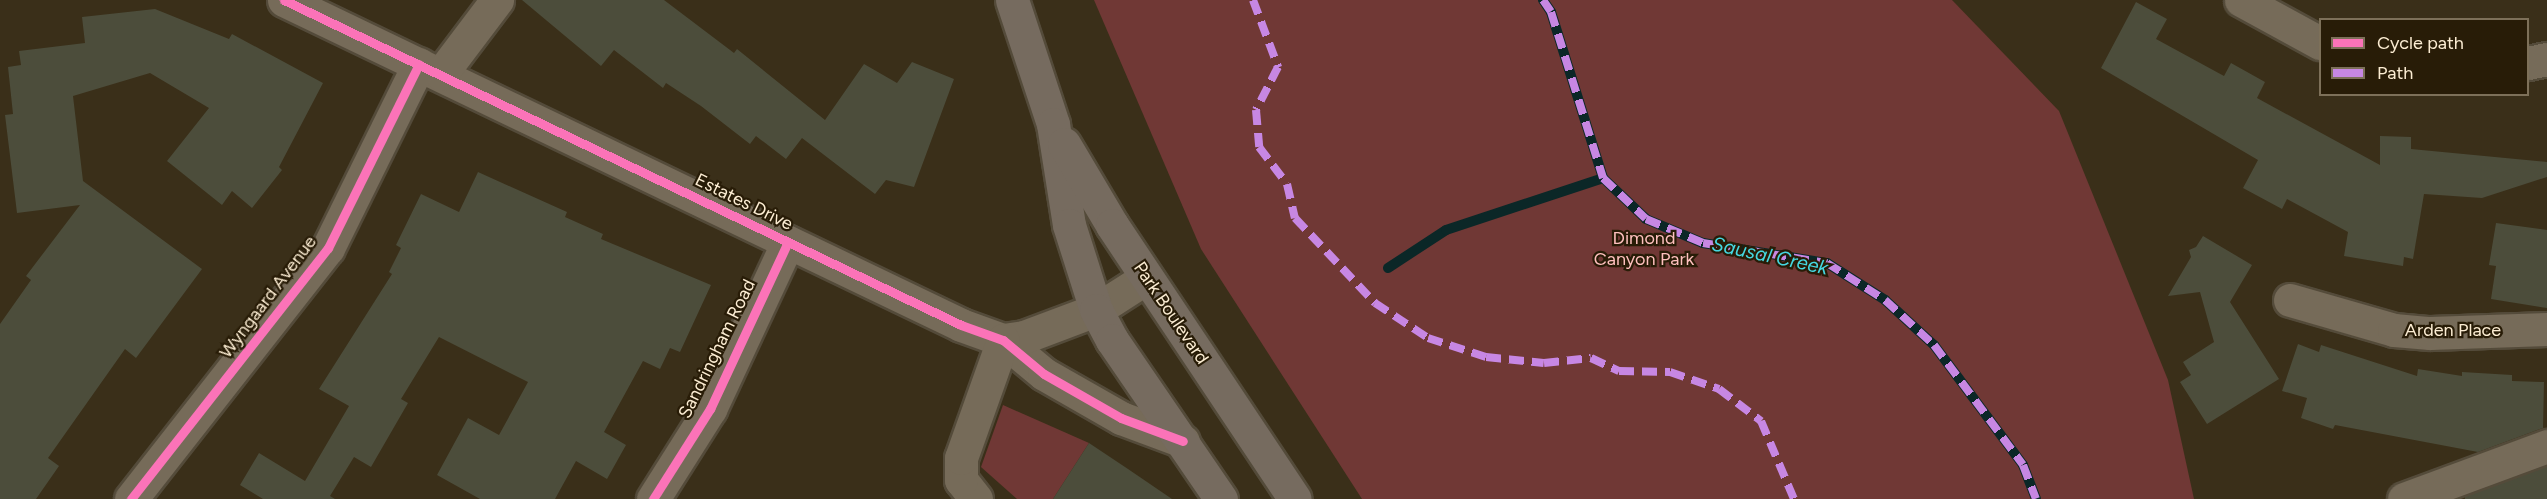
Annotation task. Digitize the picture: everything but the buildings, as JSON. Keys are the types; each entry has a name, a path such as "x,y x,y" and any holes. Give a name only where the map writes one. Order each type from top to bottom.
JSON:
{"main road":[{"name":"Park Boulevard","path":"1012,0 1053,124 1069,225 1096,310 1221,499"},
{"name":"Park Boulevard","path":"1053,124 1146,278 1295,499"}],"street":[{"name":"Estates Drive","path":"284,0 961,326 1003,340 1044,374 1121,418 1183,441"},
{"name":"Wyngaard Avenue","path":"131,499 328,248 430,69 497,0"},
{"path":"2241,0 2319,42"},
{"path":"2529,63 2547,58"},
{"name":"Sandringham Road","path":"652,499 710,409 788,242"},
{"path":"976,499 961,480 961,458 1003,340 1024,337 1096,310 1146,278"},
{"name":"Arden Place","path":"2290,300 2394,330 2430,333 2547,329"},
{"path":"2404,499 2547,446"}],"green space":[{"name":"Dimond Canyon Park","path":"1094,0 1952,0 2059,111 2168,380 2194,499 1362,499 1201,249"},
{"path":"1003,405 1089,443 1053,499 1017,499 981,467"}],"waterway":[{"name":"Sausal Creek","path":"1543,0 1551,12 1603,178 1646,219 1703,243 1827,263 1885,300 1934,345 2023,465 2036,499"},
{"path":"1388,268 1446,230 1603,178"}],"marked path":[{"path":"1253,0 1278,67 1256,110 1259,147 1287,184 1295,218 1375,303 1428,338 1486,357 1544,363 1591,358 1619,371 1670,372 1719,389 1761,421 1794,499"},
{"path":"1543,0 1551,12 1603,178 1646,219 1703,243 1827,263 1885,300 1934,345 2023,465 2036,499"}],"cycle path":[{"path":"284,0 961,325 1003,340 1044,374 1121,418 1183,441"},
{"path":"131,499 328,248 419,64"},
{"path":"653,499 710,409 788,242"}]}
